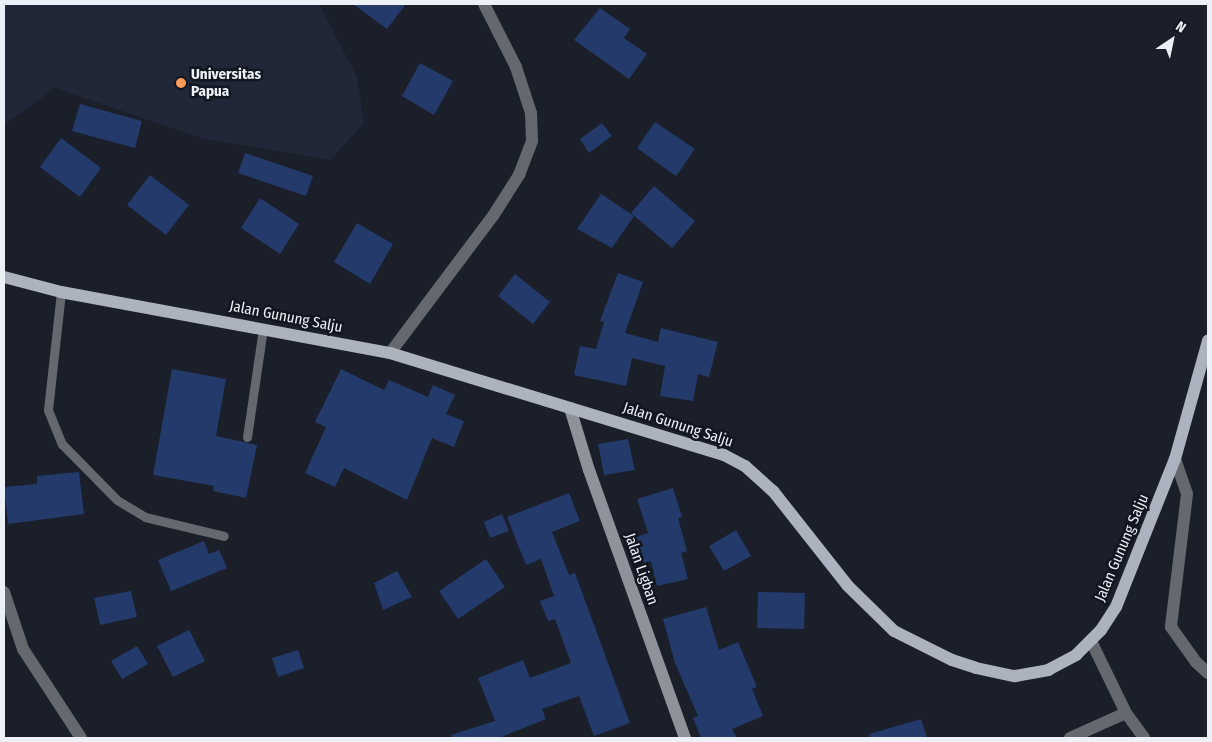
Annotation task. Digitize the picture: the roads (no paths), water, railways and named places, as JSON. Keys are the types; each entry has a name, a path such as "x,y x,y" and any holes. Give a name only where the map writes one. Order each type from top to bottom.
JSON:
{"main road":[{"name":"Jalan Gunung Salju","path":"4,277 60,292 390,353 710,450 745,466 773,491 866,606 894,631 931,651 976,668 1025,676 1048,670 1068,660 1091,641 1116,607 1174,459 1208,341"},
{"name":"Jalan Ligban","path":"570,408 589,470 685,738"}],"street":[{"path":"390,353 493,216 519,175 532,141 531,113 516,66 484,4"},
{"path":"1174,459 1187,494 1171,627 1196,662 1208,673"},
{"path":"4,592 23,650 81,738"},
{"path":"1091,641 1126,712 1144,738"},
{"path":"1070,738 1126,712"}],"lane":[{"path":"60,292 48,410 62,444 117,500 145,517 224,536"},
{"path":"247,437 263,329"}],"place":[{"name":"Universitas Papua","path":"181,83"}]}
